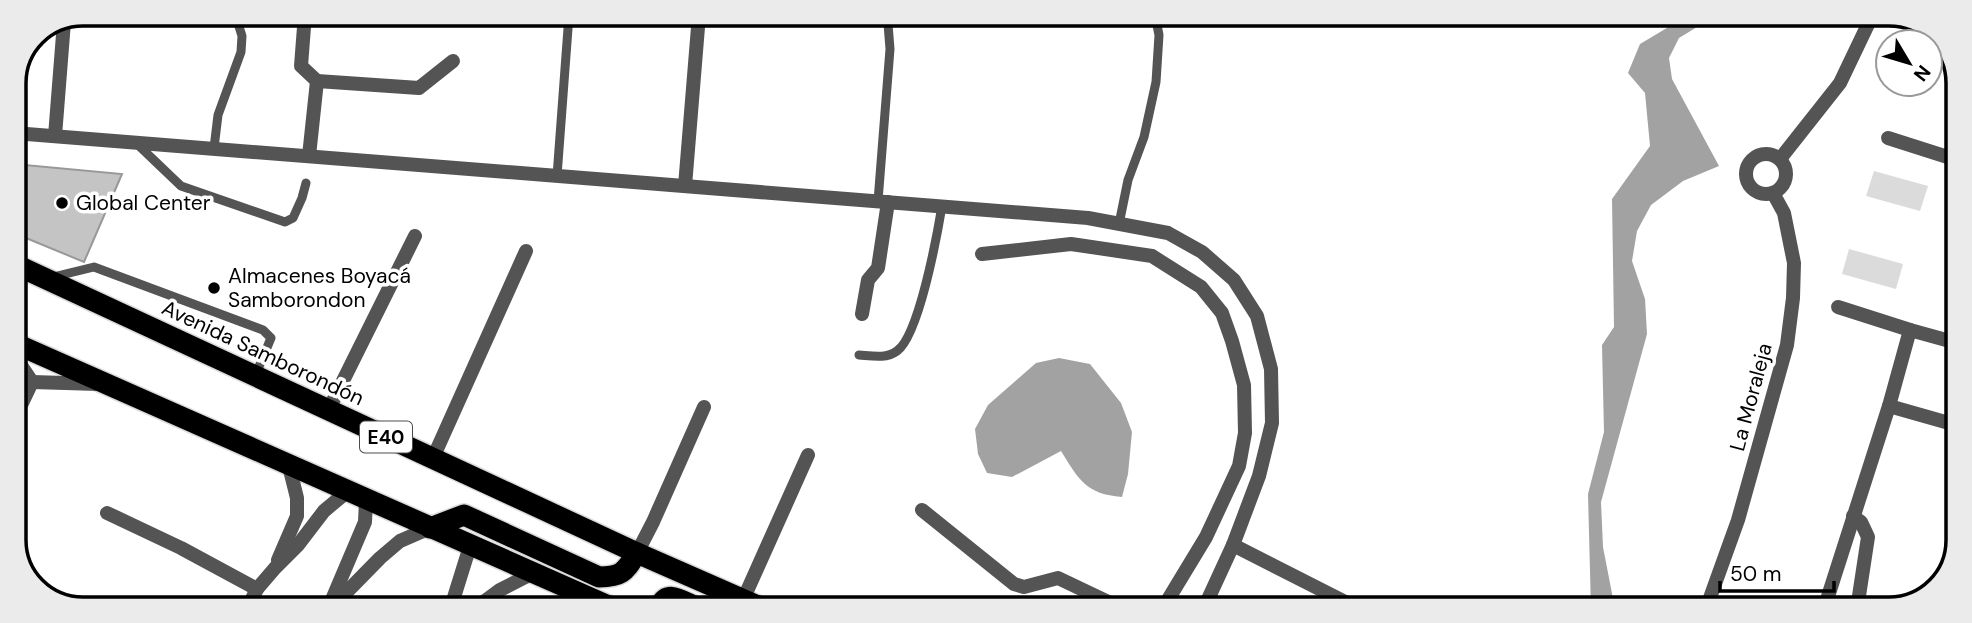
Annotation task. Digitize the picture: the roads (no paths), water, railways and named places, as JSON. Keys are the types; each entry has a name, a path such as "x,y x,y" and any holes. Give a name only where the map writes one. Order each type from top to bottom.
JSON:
{"highway":[{"name":"Avenida Samborondón","path":"26,269 735,597"},
{"path":"26,348 588,597"},
{"path":"430,528 464,515 599,577 613,577 624,572 637,553"}],"street":[{"path":"304,26 301,65 317,81 419,88 453,61"},
{"path":"685,186 698,26"},
{"path":"1780,159 1840,83 1867,26"},
{"path":"55,136 63,30"},
{"path":"309,156 317,81"},
{"path":"26,134 1087,218 1168,233 1202,252 1234,280 1257,316 1272,369 1272,423 1259,476 1233,545 1209,597"},
{"path":"1888,138 1946,156"},
{"path":"1766,153 1780,159 1785,166 1785,182 1773,193 1758,193 1747,182 1747,166 1752,159 1766,153"},
{"name":"La Moraleja","path":"1710,597 1738,520 1787,345 1794,263 1784,213 1773,193"},
{"path":"862,314 868,280 878,268 883,202"},
{"path":"328,411 415,236"},
{"path":"982,254 1071,244 1152,256 1201,287 1222,313 1244,385 1245,433 1239,466 1206,537 1170,597"},
{"path":"433,458 526,251"},
{"path":"1838,307 1946,340"},
{"path":"1828,597 1889,406 1910,330"},
{"path":"26,373 32,382"},
{"path":"32,382 107,384"},
{"path":"26,395 32,382"},
{"path":"1889,406 1946,422"},
{"path":"637,553 704,407"},
{"path":"754,597 808,455"},
{"path":"275,568 297,516 297,498 289,466"},
{"path":"253,597 324,511 357,496 365,522 335,597"},
{"path":"922,510 1014,584 1024,587 1058,578 1098,597"},
{"path":"107,513 181,548 257,589"},
{"path":"1853,516 1861,522 1868,537 1859,597"},
{"path":"341,597 400,541 430,528"},
{"path":"1233,545 1335,597"},
{"path":"454,597 470,546"},
{"path":"491,597 533,573"}],"lane":[{"path":"214,148 218,116 241,52 242,36 238,26"},
{"path":"557,176 568,26"},
{"path":"883,202 890,49 888,26"},
{"path":"1119,224 1128,180 1144,137 1156,82 1158,26"},
{"path":"136,143 181,186 285,222 293,218 306,183"},
{"path":"859,355 890,355 898,351 909,334 932,260 942,206"},
{"path":"46,278 94,267 263,330 271,338 256,376"}],"place":[{"name":"Global Center","path":"62,203"},
{"name":"Almacenes Boyacá Samborondon","path":"214,288"}]}
